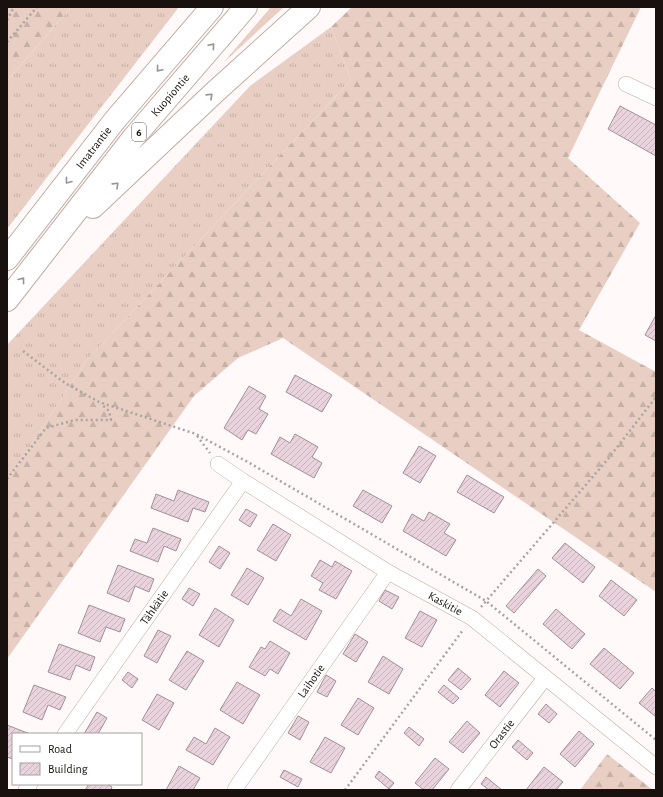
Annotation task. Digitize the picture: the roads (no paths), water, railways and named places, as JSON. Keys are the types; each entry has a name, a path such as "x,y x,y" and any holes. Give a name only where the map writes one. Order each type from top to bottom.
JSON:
{"highway":[{"path":"185,39 208,7"},
{"name":"6","path":"185,39 212,7"},
{"name":"Kuopiontie","path":"37,261 134,137 246,7"},
{"path":"37,261 216,91 309,7"},
{"name":"Imatrantie","path":"7,259 115,120 185,39"},
{"name":"6","path":"7,300 37,261"}],"street":[{"path":"626,84 656,97"},
{"name":"Kaskitie","path":"218,464 388,572 472,618 656,767"},
{"name":"Tähkätie","path":"66,733 244,481"},
{"name":"Laihotie","path":"235,790 388,572"},
{"name":"Orastie","path":"458,790 546,678"}]}
